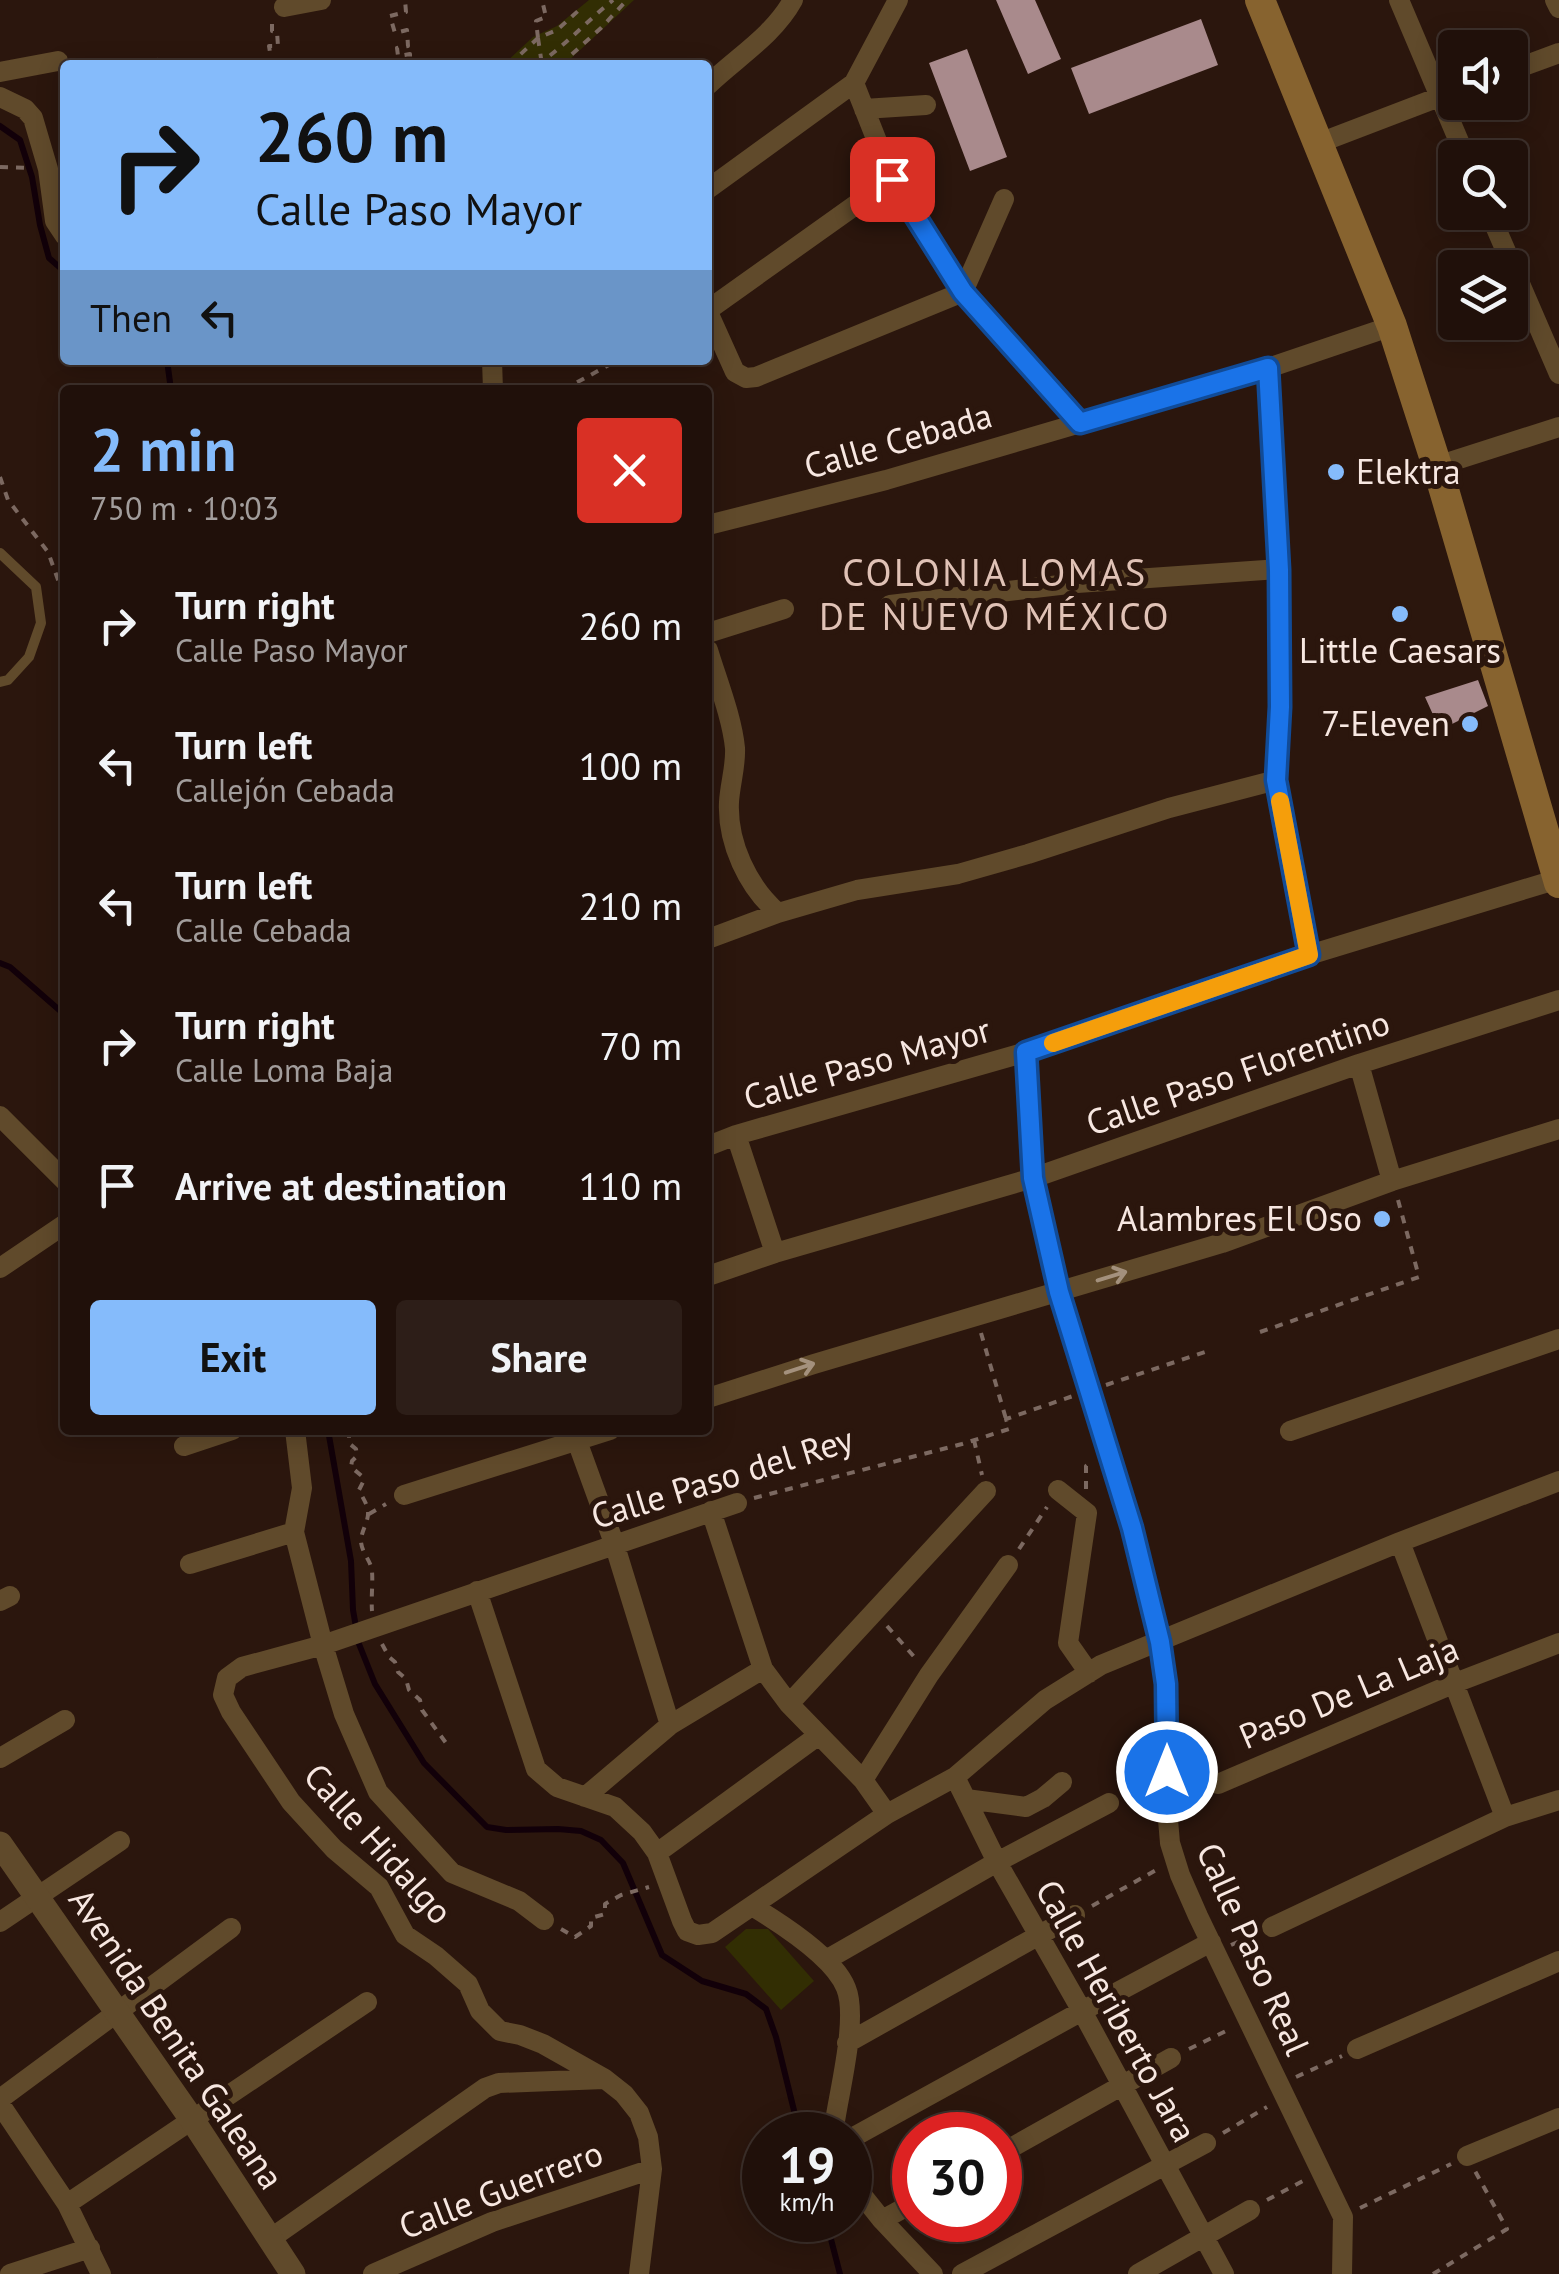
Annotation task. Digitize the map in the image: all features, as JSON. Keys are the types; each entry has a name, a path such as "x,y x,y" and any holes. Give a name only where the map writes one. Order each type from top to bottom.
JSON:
{"main road":[{"path":"1260,0 1392,326 1551,827 1559,881"}],"street":[{"path":"284,7 321,0"},
{"path":"712,81 767,36 793,0"},
{"path":"712,186 854,83 898,0"},
{"path":"1399,0 1438,76"},
{"path":"1556,0 1559,8"},
{"path":"1528,64 1559,53"},
{"path":"0,72 58,62"},
{"path":"854,83 892,179 963,292 1080,423"},
{"path":"1318,143 1438,96"},
{"path":"0,97 33,118 48,170 55,221 60,228"},
{"path":"864,109 926,105"},
{"path":"48,170 60,156"},
{"path":"712,308 892,179"},
{"path":"712,320 735,372 746,378 756,377 963,292 1004,199"},
{"path":"1498,230 1559,374"},
{"name":"Calle Cebada","path":"712,524 886,480 1268,368 1392,326"},
{"path":"1268,368 1279,570 1276,780 1309,955"},
{"path":"1437,466 1559,427"},
{"path":"890,605 1077,584 1279,570"},
{"path":"712,632 784,609"},
{"path":"712,664 736,753 729,805 731,828 749,879 778,914"},
{"path":"712,938 857,890 958,874 1170,808 1276,780"},
{"name":"Calle Paso Mayor","path":"712,1144 1026,1052 1309,955 1559,881"},
{"name":"Calle Paso Florentino","path":"712,1275 1033,1178 1359,1064 1559,1000"},
{"name":"Calle Paso Real","path":"1026,1052 1033,1178 1059,1292 1132,1528 1160,1642 1166,1684 1166,1808 1170,1843 1213,1947 1342,2217 1342,2274"},
{"path":"1359,1064 1392,1181"},
{"path":"0,1116 60,1176"},
{"path":"712,1397 1222,1243 1392,1181 1559,1128"},
{"path":"736,1135 775,1253"},
{"path":"0,1268 60,1227"},
{"path":"1290,1431 1559,1339"},
{"path":"184,1446 217,1435"},
{"path":"296,1435 302,1488 294,1532 328,1643 344,1714 378,1792 452,1873 520,1900 544,1920"},
{"path":"404,1495 575,1435 614,1543 670,1725"},
{"path":"477,1591 536,1769 557,1787 615,1807 642,1832 657,1853 682,1921 688,1931 698,1935 712,1933 887,1814 955,1777 1045,1700 1101,1665 1559,1481"},
{"path":"1058,1490 1087,1514 1068,1643 1089,1672"},
{"path":"789,1704 986,1491"},
{"name":"Calle Paso del Rey","path":"242,1667 328,1643 737,1502"},
{"path":"711,1511 764,1670 789,1704 863,1780 887,1814"},
{"path":"190,1564 294,1532"},
{"path":"1400,1542 1506,1817"},
{"path":"863,1780 930,1675 1008,1565"},
{"name":"Paso De La Laja","path":"1218,1784 1455,1682 1559,1643"},
{"name":"Calle Hidalgo","path":"242,1667 228,1678 224,1694 231,1712 291,1802 334,1848 379,1887 405,1935 468,1984 480,2011 500,2031 544,2044 604,2079 624,2094 639,2113 648,2136 652,2169 639,2274"},
{"path":"585,1797 670,1725 764,1670"},
{"path":"0,1758 65,1720"},
{"path":"657,1853 819,1735"},
{"name":"Calle Heriberto Jara","path":"955,1777 1224,2274"},
{"path":"966,1799 1026,1807 1062,1782"},
{"path":"1272,1927 1506,1817 1559,1800"},
{"path":"826,1960 1109,1803"},
{"path":"0,1922 120,1841"},
{"name":"Avenida Benita Galeana","path":"0,1844 193,2121 293,2274"},
{"path":"752,1906 790,1930 826,1960 847,1990 850,2012 836,2112"},
{"path":"847,2043 1075,1915"},
{"path":"101,2274 66,2204 7,2126 0,2102 230,1928"},
{"path":"872,2128 1082,2011 1213,1947"},
{"path":"1357,2049 1559,1961"},
{"path":"66,2204 366,2002"},
{"path":"1022,2142 1171,2058"},
{"path":"270,2239 486,2088 499,2083 604,2079"},
{"path":"1467,2156 1559,2118"},
{"path":"962,2274 1206,2142"},
{"name":"Calle Guerrero","path":"373,2274 492,2222 652,2169"},
{"path":"872,2208 933,2274"},
{"path":"1138,2274 1250,2210"},
{"path":"882,2220 892,2215"},
{"path":"10,2274 90,2248"}],"lane":[{"path":"0,553 36,588 41,623 29,657 8,680 0,682"}],"path":[{"path":"405,0 406,12 390,16 395,33 407,30 408,46 398,48 398,56 410,54 410,60"},
{"path":"539,60 536,20 546,17 542,0"},
{"path":"546,60 613,0"},
{"path":"566,60 627,0"},
{"path":"275,60 269,46 278,46 277,32 272,32 272,10 284,7"},
{"path":"515,60 538,38 557,30 578,11"},
{"path":"0,167 48,170"},
{"path":"573,385 609,365"},
{"path":"0,477 8,500 48,552 60,588"},
{"path":"1260,1332 1419,1276 1392,1181"},
{"path":"976,1315 1006,1420"},
{"name":"Calle Paso del Rey","path":"737,1502 1009,1430 1006,1420 1210,1350"},
{"path":"351,1435 350,1444 358,1456 351,1467 363,1476 358,1490 368,1514 362,1548 373,1568 370,1594 374,1624 389,1657 446,1744"},
{"path":"974,1440 986,1491"},
{"path":"1087,1514 1086,1466 1108,1450"},
{"path":"1008,1565 1058,1490"},
{"path":"874,1611 930,1675"},
{"path":"1109,1803 1167,1772"},
{"name":"Paso De La Laja","path":"1166,1808 1218,1784"},
{"path":"1075,1915 1176,1860"},
{"path":"575,1936 591,1926 591,1918 605,1914 605,1904 620,1895 647,1888"},
{"path":"1213,1947 1272,1927"},
{"path":"1171,2058 1247,2020"},
{"path":"1206,2142 1281,2091 1357,2049"},
{"path":"1342,2217 1467,2156 1508,2229 1434,2274"},
{"path":"1250,2210 1320,2172"}],"shaded area":[{"path":"589,0 634,0 569,60 508,60 533,37 557,26"},
{"path":"746,1929 768,1929 814,1981 781,2010 725,1947"}],"building":[{"path":"996,0 1035,0 1061,59 1028,74"},
{"path":"1201,19 1218,65 1089,114 1071,68"},
{"path":"967,49 1007,157 970,171 929,63"},
{"path":"1478,680 1488,706 1440,730 1425,697"}],"waterway":[{"path":"0,126 20,140 49,258 60,268"},
{"path":"168,365 170,385"},
{"path":"0,963 10,967 60,1011"},
{"path":"329,1435 351,1561 359,1644 375,1684 424,1763 487,1827 581,1831 601,1840 623,1863 662,1955 702,1981 746,1994 766,2009 794,2112"},
{"path":"832,2242 840,2274"}],"slow traffic":[{"path":"1053,1043 1309,955 1280,801"}],"place":[{"name":"Elektra","path":"1336,472"},
{"name":"Little Caesars","path":"1400,614"},
{"name":"7-Eleven","path":"1470,724"},
{"name":"Alambres El Oso","path":"1382,1219"}],"district":[{"name":"COLONIA LOMAS DE NUEVO MÉXICO","path":"995,595"}],"route":[{"path":"892,179 963,292 1080,423 1268,368 1279,570 1276,780 1309,955 1026,1052 1033,1178 1059,1292 1132,1528 1160,1642 1166,1684 1167,1772"}]}
